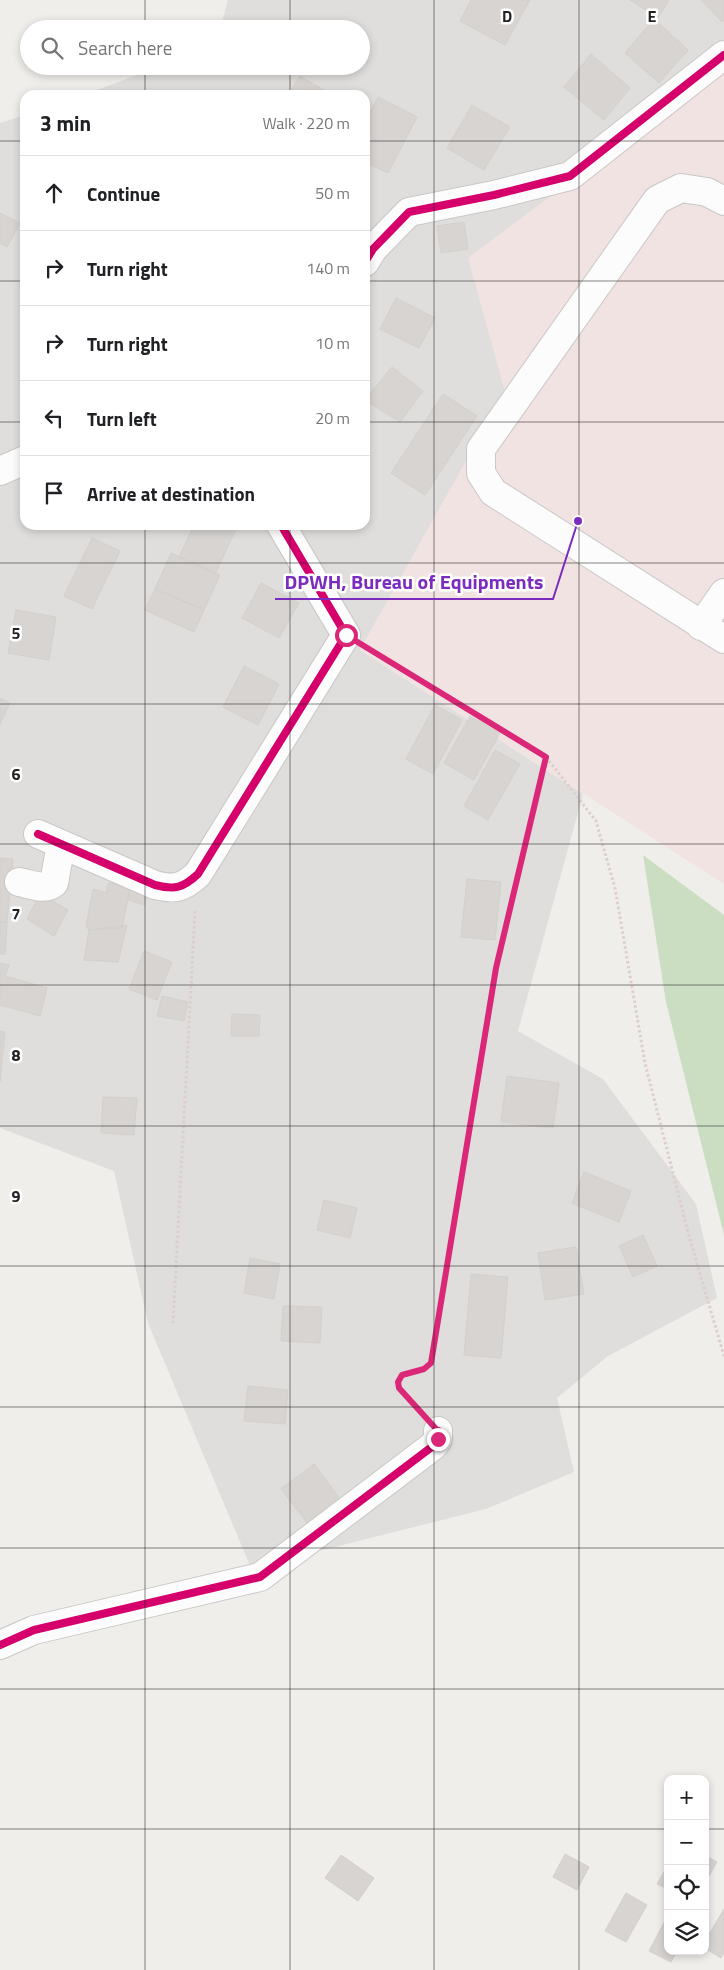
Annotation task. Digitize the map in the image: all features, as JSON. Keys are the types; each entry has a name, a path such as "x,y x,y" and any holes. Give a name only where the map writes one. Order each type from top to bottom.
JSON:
{"street":[{"path":"370,254 408,212 494,195 570,176 724,55"},
{"path":"724,201 707,192 681,188 658,200 481,449 481,473 494,492 713,633 724,593"},
{"path":"0,471 20,462"},
{"path":"19,882 46,887 52,885 50,839 155,885 170,889 187,884 198,874 346,635 284,530"},
{"path":"0,1645 34,1630 260,1578 433,1446 438,1439 438,1431"}],"path":[{"path":"346,635 546,757 596,821 615,888 645,1063 689,1236 724,1356"},
{"path":"438,1431 399,1388 398,1382 402,1375 424,1369 431,1363 496,968 546,757"},
{"path":"173,1323 196,917 194,902 187,884"}],"shaded area":[{"path":"228,0 724,0 724,65 505,392 360,650 583,794 518,1031 603,1079 696,1204 717,1298 608,1356 557,1398 574,1472 486,1509 251,1568 148,1323 114,1171 0,1128 0,123 20,117 20,530 370,530 370,90 97,90 137,75 370,75 370,20 222,20"},
{"path":"724,66 724,884 360,650 505,392 468,258"}],"green space":[{"path":"643,855 724,915 724,1235 666,1002"}],"building":[{"path":"471,0 530,0 505,45 460,21"},
{"path":"630,0 669,0 658,18"},
{"path":"701,0 724,0 724,20 722,22"},
{"path":"654,19 688,50 659,83 625,53"},
{"path":"591,54 630,88 604,120 564,87"},
{"path":"300,76 324,90 291,90"},
{"path":"378,97 417,117 388,173 370,164 370,112"},
{"path":"472,105 510,127 484,170 447,148"},
{"path":"0,213 20,223 7,247 0,243"},
{"path":"464,222 468,249 441,253 437,226"},
{"path":"396,298 435,318 419,348 380,329"},
{"path":"392,367 423,391 400,422 370,403 370,394"},
{"path":"443,394 477,416 425,495 391,473"},
{"path":"192,530 236,530 215,574 179,557"},
{"path":"92,538 120,551 92,609 64,596"},
{"path":"171,553 220,575 204,610 155,589"},
{"path":"261,583 299,603 279,638 242,618"},
{"path":"155,589 204,610 194,632 145,610"},
{"path":"16,610 56,617 49,660 8,653"},
{"path":"244,666 279,684 258,725 223,707"},
{"path":"0,698 10,703 0,724"},
{"path":"435,705 462,720 433,774 406,759"},
{"path":"470,716 500,733 474,780 444,763"},
{"path":"495,750 520,764 488,820 464,806"},
{"path":"0,858 13,859 7,922 0,922"},
{"path":"467,879 501,882 495,940 461,937"},
{"path":"109,883 130,888 122,928 89,930 86,926 93,889 106,893"},
{"path":"130,888 147,891 145,905 128,900"},
{"path":"40,894 68,910 54,936 27,919"},
{"path":"0,922 7,922 5,954 0,954"},
{"path":"127,925 118,962 84,960 89,930"},
{"path":"144,951 172,962 157,1000 129,989"},
{"path":"0,963 9,965 5,976 47,988 40,1016 0,1005"},
{"path":"162,996 188,1002 184,1021 157,1016"},
{"path":"232,1014 260,1015 259,1036 231,1036"},
{"path":"0,1031 5,1032 0,1082"},
{"path":"507,1076 559,1083 553,1128 501,1122"},
{"path":"103,1097 137,1098 134,1135 101,1133"},
{"path":"584,1172 631,1191 619,1222 572,1203"},
{"path":"324,1200 357,1208 350,1238 317,1230"},
{"path":"643,1235 657,1266 633,1277 619,1246"},
{"path":"576,1247 584,1294 545,1300 538,1253"},
{"path":"250,1258 280,1264 274,1299 244,1293"},
{"path":"471,1274 508,1277 501,1358 464,1355"},
{"path":"283,1306 322,1307 320,1343 281,1341"},
{"path":"248,1386 288,1390 285,1424 244,1421"},
{"path":"314,1464 343,1503 311,1528 281,1489"},
{"path":"565,1854 589,1867 577,1890 553,1877"},
{"path":"341,1855 374,1878 358,1901 325,1878"},
{"path":"709,1857 717,1862 709,1876"},
{"path":"664,1872 664,1887 657,1884"},
{"path":"626,1893 647,1905 626,1942 605,1931"},
{"path":"724,1909 724,1952 721,1958 709,1950 709,1934"},
{"path":"664,1923 664,1955 675,1955 671,1962 649,1951"}],"cycle path":[{"path":"370,254 409,212 494,195 570,176 724,55"},
{"path":"38,834 155,885 178,887 198,874 346,635 284,530"},
{"path":"0,1645 34,1630 260,1577 433,1446 438,1439 438,1431"}],"place":[{"name":"DPWH, Bureau of Equipments","path":"578,521"}],"route":[{"path":"346,635 546,757 496,968 431,1363 424,1369 402,1375 398,1382 399,1388 438,1431 438,1439"}]}
